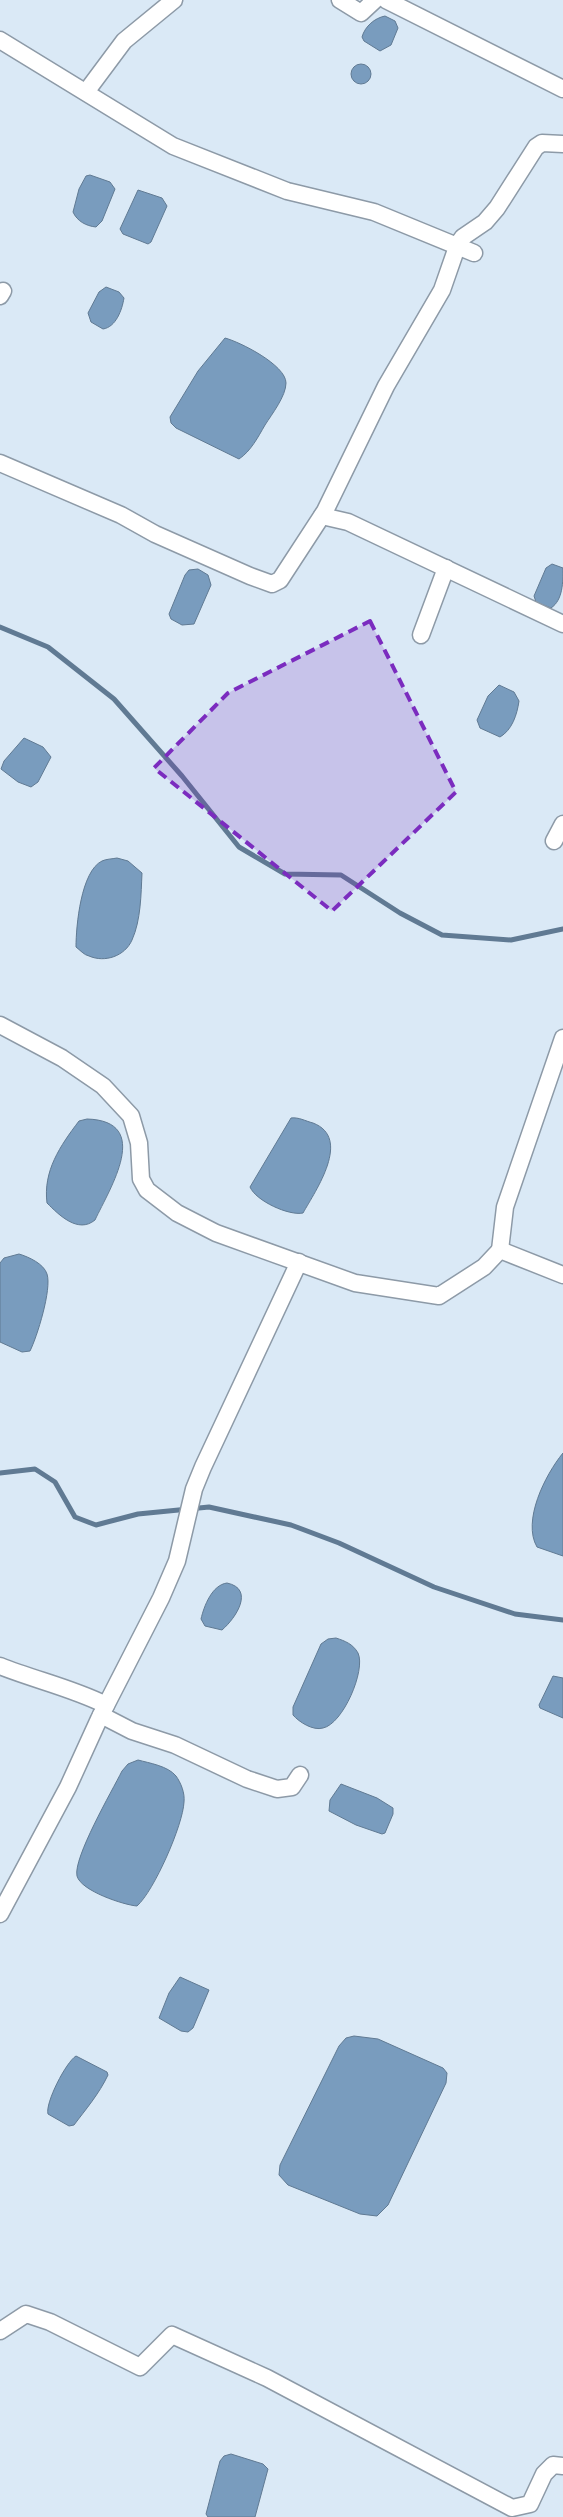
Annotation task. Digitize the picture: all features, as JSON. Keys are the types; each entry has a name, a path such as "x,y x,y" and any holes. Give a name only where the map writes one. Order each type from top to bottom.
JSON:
{"street":[{"path":"86,92 124,41 174,0"},
{"path":"340,0 361,13 375,0"},
{"path":"386,0 563,89"},
{"path":"0,40 148,132 193,155 239,170 287,191 374,212 474,253"},
{"path":"0,463 122,515 155,534 250,576 272,584 280,580 322,516 386,386 442,290 457,246 463,237 485,222 497,208 536,147 542,142 563,144"},
{"path":"322,516 348,522 563,624"},
{"path":"422,635 446,568"},
{"path":"554,841 563,824"},
{"path":"0,1025 62,1058 103,1086 131,1116 140,1143 142,1179 147,1190 177,1213 216,1233 355,1283 440,1296 484,1267 500,1250 505,1207 563,1038"},
{"path":"500,1250 563,1275"},
{"path":"0,1914 68,1787 103,1710 161,1598 177,1561 187,1526 194,1489 239,1386 299,1262"},
{"path":"0,1666 32,1679 88,1696 103,1710 132,1731 175,1744 247,1779 277,1789 292,1787 300,1775"},
{"path":"0,2331 26,2314 50,2322 140,2367 172,2335 267,2378 512,2508 531,2511 544,2474 553,2464 563,2466"}],"highlighted area":[{"path":"370,621 456,792 332,911 154,768 228,693"}],"water":[{"path":"385,16 395,21 398,28 391,45 380,51 364,41 362,37 365,29 371,23"},
{"path":"361,64 368,67 371,74 368,81 361,84 354,81 351,74 354,67"},
{"path":"90,175 110,182 115,189 102,221 96,227 82,222 73,212 79,189 86,176"},
{"path":"138,190 162,198 167,206 151,242 148,244 123,234 120,229"},
{"path":"106,287 119,292 124,298 122,308 115,321 108,328 103,329 91,322 88,313 99,292"},
{"path":"225,338 251,349 271,362 284,376 286,383 284,394 275,410 251,448 239,459 176,428 171,423 170,417 198,371"},
{"path":"552,564 563,568 563,573 560,596 551,608 536,602 534,596 546,568"},
{"path":"198,569 208,575 211,585 194,624 182,625 171,619 169,614 185,575 189,570"},
{"path":"499,685 514,692 519,701 513,722 500,737 480,728 477,720 488,696"},
{"path":"24,738 43,747 51,757 38,782 31,787 18,782 1,769 4,761"},
{"path":"117,858 128,861 142,873 137,924 132,940 125,950 114,957 95,958 85,955 76,947 81,900 89,876 95,867 104,860"},
{"path":"291,1118 313,1123 324,1130 330,1140 328,1165 303,1213 282,1210 259,1197 250,1187"},
{"path":"87,1119 107,1123 118,1131 122,1143 121,1158 116,1175 95,1220 89,1224 82,1225 69,1221 52,1208 47,1203 46,1191 50,1170 59,1149 79,1121"},
{"path":"19,1254 43,1267 48,1281 46,1301 36,1335 30,1351 22,1352 0,1342 0,1263 4,1258"},
{"path":"563,1453 563,1556 537,1547 533,1536 532,1524 543,1486 549,1473"},
{"path":"227,1583 235,1586 240,1591 240,1604 237,1611 222,1630 205,1626 201,1619 207,1602 217,1588"},
{"path":"336,1638 354,1647 360,1661 359,1671 356,1683 345,1707 331,1724 319,1729 306,1725 296,1718 293,1715 293,1707 321,1644 328,1639"},
{"path":"553,1676 563,1678 563,1718 540,1708 539,1705"},
{"path":"138,1760 158,1765 173,1773 181,1785 184,1799 179,1826 167,1857 151,1887 137,1906 113,1900 86,1887 77,1876 77,1867 102,1808 122,1771 128,1764"},
{"path":"341,1784 377,1798 393,1808 393,1814 385,1833 382,1834 356,1825 329,1811 330,1800"},
{"path":"180,1977 209,1990 193,2028 188,2032 181,2031 159,2018 169,1993"},
{"path":"354,2036 378,2039 443,2068 447,2073 446,2083 388,2205 377,2216 360,2214 288,2185 279,2175 280,2165 339,2046 346,2038"},
{"path":"76,2056 107,2072 108,2075 74,2125 69,2126 48,2114 48,2109 57,2083 67,2066"},
{"path":"231,2454 263,2464 268,2469 255,2517 208,2517 206,2514 220,2461 224,2456"}],"waterway":[{"path":"0,627 48,647 114,699 182,776 239,847 285,874 341,875 400,913 442,935 511,940 563,929"},
{"path":"0,1473 35,1469 55,1482 75,1517 96,1525 138,1514 209,1507 291,1525 339,1543 434,1587 515,1614 563,1620"}]}
